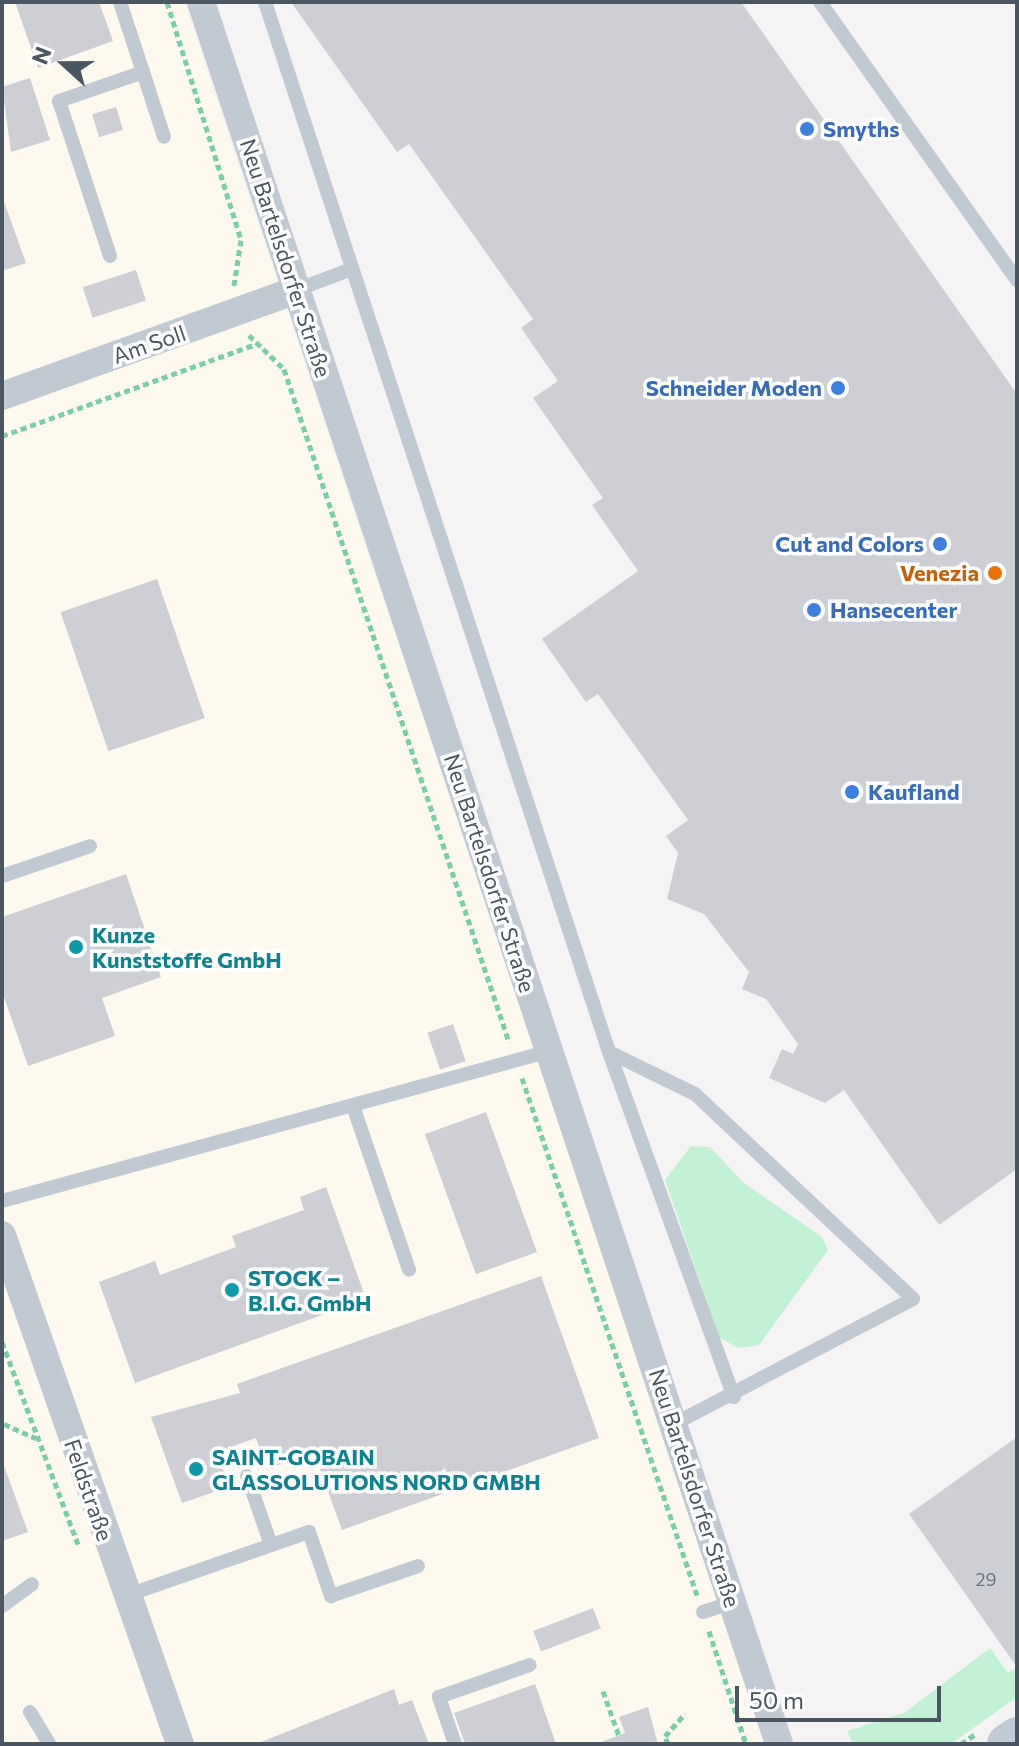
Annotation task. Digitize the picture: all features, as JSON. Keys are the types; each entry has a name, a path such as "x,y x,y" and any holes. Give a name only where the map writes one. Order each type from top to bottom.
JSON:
{"street":[{"name":"Neu Bartelsdorfer Straße","path":"201,2 779,1744"},
{"name":"Am Soll","path":"2,396 296,290"},
{"name":"Feldstraße","path":"2,1235 11,1287 180,1744"},
{"path":"1007,1744 1017,1737"}],"lane":[{"path":"120,2 164,137"},
{"path":"265,2 609,1052 734,1397"},
{"path":"820,2 1017,280"},
{"path":"110,256 59,101 143,72"},
{"path":"296,290 352,269"},
{"path":"2,876 90,846"},
{"path":"2,1201 550,1051"},
{"path":"609,1052 695,1094 913,1299 734,1397 674,1424"},
{"path":"353,1106 409,1270"},
{"path":"247,1476 271,1545"},
{"path":"125,1596 309,1532 331,1596 418,1566"},
{"path":"2,1606 32,1584"},
{"path":"703,1612 733,1602"},
{"path":"455,1744 439,1697 530,1665"},
{"path":"30,1712 49,1744"}],"path":[{"path":"167,2 241,240 232,290 253,345"},
{"path":"2,436 253,345 270,350 284,369 746,1744"},
{"path":"2,1342 82,1555"},
{"path":"4,1424 37,1438"},
{"path":"603,1691 619,1736"},
{"path":"668,1744 665,1736 685,1714"}],"shaded area":[{"path":"2,2 184,2 765,1744 2,1744"}],"green space":[{"path":"691,1146 710,1147 744,1183 822,1237 828,1250 759,1345 738,1348 719,1337 665,1180"},
{"path":"990,1648 1008,1673 1017,1667 1017,1697 951,1744 853,1744 847,1731 904,1713"}],"building":[{"path":"15,2 99,2 113,41 38,68"},
{"name":"Hansecenter","path":"291,2 741,2 1017,394 1017,1169 939,1225 844,1090 825,1103 769,1078 782,1049 793,1054 798,1044 766,999 742,989 749,972 704,914 667,899 678,853 666,836 688,820 598,694 586,702 542,639 638,571 592,505 603,498 533,398 558,381 521,328 533,319 409,144 397,152"},
{"path":"30,78 50,140 11,152 2,87"},
{"path":"116,107 123,130 99,137 92,114"},
{"path":"2,196 26,263 2,271"},
{"path":"136,270 146,300 93,318 83,287"},
{"path":"157,579 205,718 108,751 61,612"},
{"name":"Kunze Kunststoffe GmbH","path":"126,874 161,977 102,998 115,1036 28,1066 2,991 2,917"},
{"path":"453,1024 466,1061 440,1070 427,1033"},
{"path":"486,1112 537,1252 476,1274 425,1134"},
{"name":"STOCK – B.I.G. GmbH","path":"326,1187 366,1299 135,1383 99,1282 155,1261 160,1275 236,1247 232,1236 304,1210 300,1197"},
{"path":"541,1276 599,1438 342,1530 314,1452 267,1469 256,1438 217,1452 229,1487 182,1503 151,1417 240,1393 237,1384"},
{"path":"1017,1437 1017,1667 909,1514"},
{"path":"2,1460 28,1532 2,1541"},
{"path":"593,1608 601,1629 541,1651 533,1631"},
{"path":"535,1684 556,1744 465,1744 454,1713"},
{"path":"394,1689 399,1705 412,1700 429,1744 256,1744"},
{"path":"648,1707 658,1744 596,1744 625,1733 619,1717"}],"place":[{"name":"Smyths","path":"807,129"},
{"name":"Schneider Moden","path":"838,388"},
{"name":"Cut and Colors","path":"940,544"},
{"name":"Venezia","path":"995,573"},
{"name":"Hansecenter","path":"814,610"},
{"name":"Kaufland","path":"852,792"},
{"name":"Kunze Kunststoffe GmbH","path":"76,947"},
{"name":"STOCK – B.I.G. GmbH","path":"232,1290"},
{"name":"SAINT-GOBAIN GLASSOLUTIONS NORD GMBH","path":"196,1469"}]}
